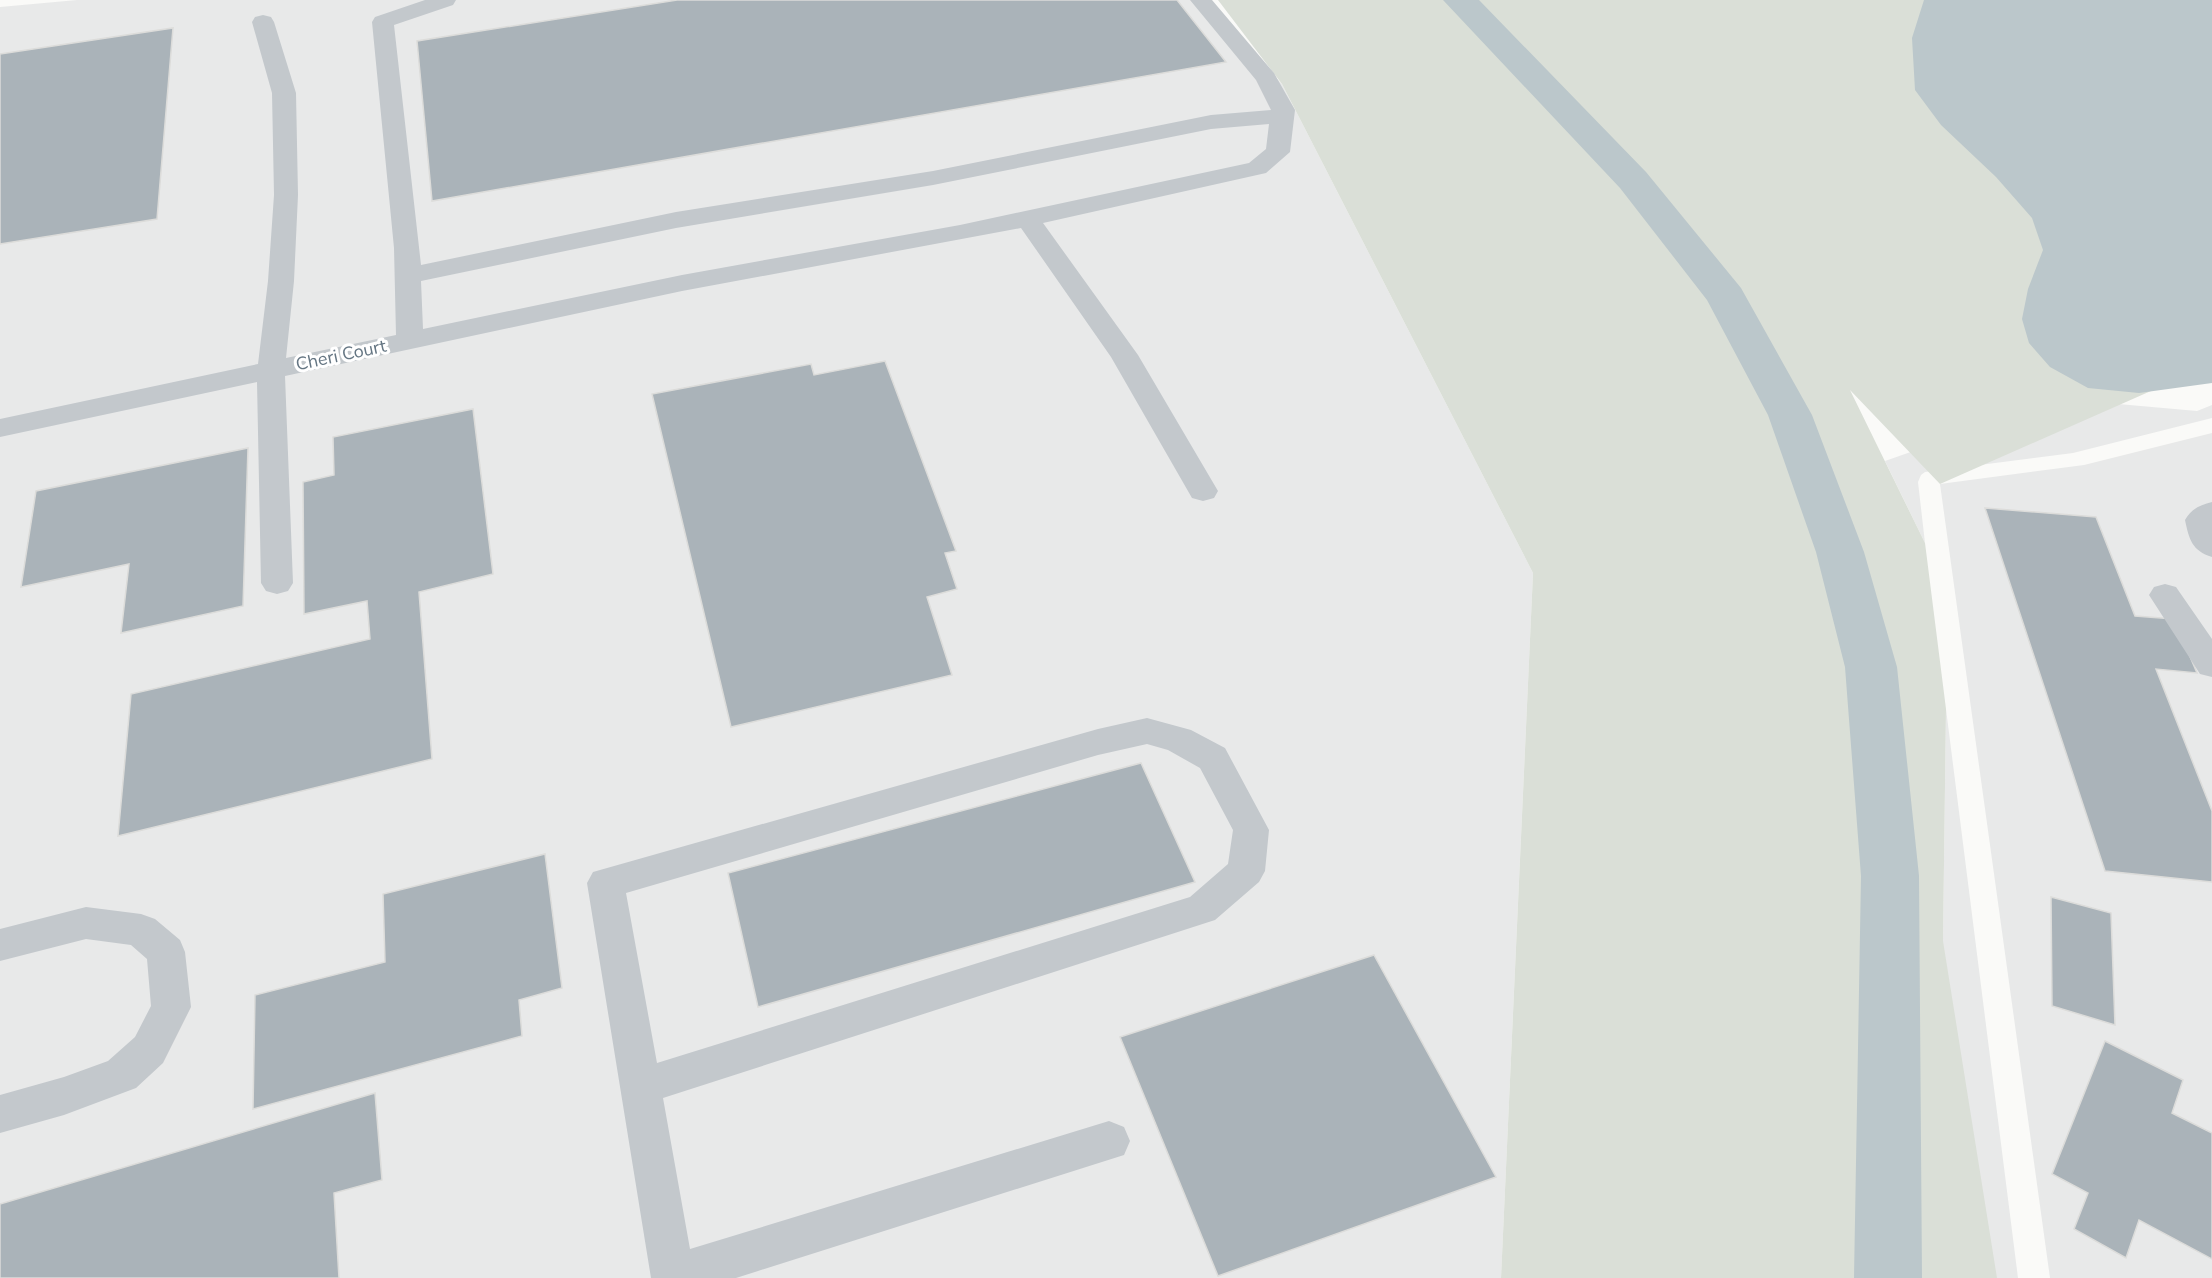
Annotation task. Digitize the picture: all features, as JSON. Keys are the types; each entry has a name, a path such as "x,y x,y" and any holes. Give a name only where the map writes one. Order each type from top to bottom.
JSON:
{"street":[{"path":"410,341 408,276 382,22 445,0"},
{"path":"408,276 676,220 933,178 1211,122 1283,116 1283,110 1266,78 1201,0"},
{"path":"263,22 284,93 286,195 281,281 271,370 277,583"},
{"name":"Cheri Court","path":"0,428 682,283 1027,219 1257,168 1278,152 1283,116"},
{"path":"1027,219 1124,355 1203,491"},
{"path":"2212,512 2200,520 2205,540 2212,546"},
{"path":"2165,595 2212,665"},
{"path":"642,1086 1202,909 1246,871 1251,830 1214,758 1179,740 1147,731 1098,742 606,883 673,1277 1109,1141"},
{"path":"0,945 86,923 141,930 166,952 171,1007 149,1050 122,1075 64,1096 0,1114"}],"shaded area":[{"path":"77,0 1205,0 1282,84 1533,573 1501,1278 0,1278 0,7"},
{"path":"1218,0 2212,0 2212,364 1940,484 1850,390 1925,543 1946,709 1943,941 1997,1278 1501,1278 1533,573 1282,84"},
{"path":"1924,0 2212,0 2212,383 2139,393 2088,388 2050,367 2029,343 2022,319 2028,289 2043,250 2032,218 1996,177 1941,125 1915,90 1912,38"},
{"path":"2062,399 2197,411 2212,405 2212,418 2073,453 1925,472 1918,482 1925,543 1885,461"},
{"path":"2212,433 2212,1278 2050,1278 1940,484 2084,465"},
{"path":"1946,709 2018,1278 1949,1278 1940,1172"}],"building":[{"path":"677,0 1177,0 1226,62 432,201 417,41"},
{"path":"173,28 157,219 0,244 0,54"},
{"path":"885,361 956,551 945,553 957,589 927,597 952,675 731,727 652,394 811,364 814,375"},
{"path":"473,409 493,574 419,592 432,759 118,836 131,694 370,639 367,601 304,614 303,482 334,475 333,437"},
{"path":"248,448 243,606 121,633 129,564 21,587 36,491"},
{"path":"1985,508 2096,517 2135,616 2174,619 2197,673 2156,669 2212,811 2212,882 2105,871"},
{"path":"1141,763 1195,882 758,1007 728,873"},
{"path":"545,854 562,988 519,1000 522,1036 253,1109 255,995 385,962 383,894"},
{"path":"2051,897 2111,913 2115,1025 2052,1006"},
{"path":"1374,955 1496,1177 1218,1276 1120,1037"},
{"path":"2105,1041 2183,1080 2172,1113 2212,1133 2212,1259 2139,1220 2126,1258 2074,1229 2088,1193 2052,1174"},
{"path":"375,1093 382,1180 334,1193 339,1278 0,1278 0,1204"}],"waterway":[{"path":"1460,0 1633,180 1726,297 1790,415 1840,552 1871,667 1890,876 1888,1278"}]}
